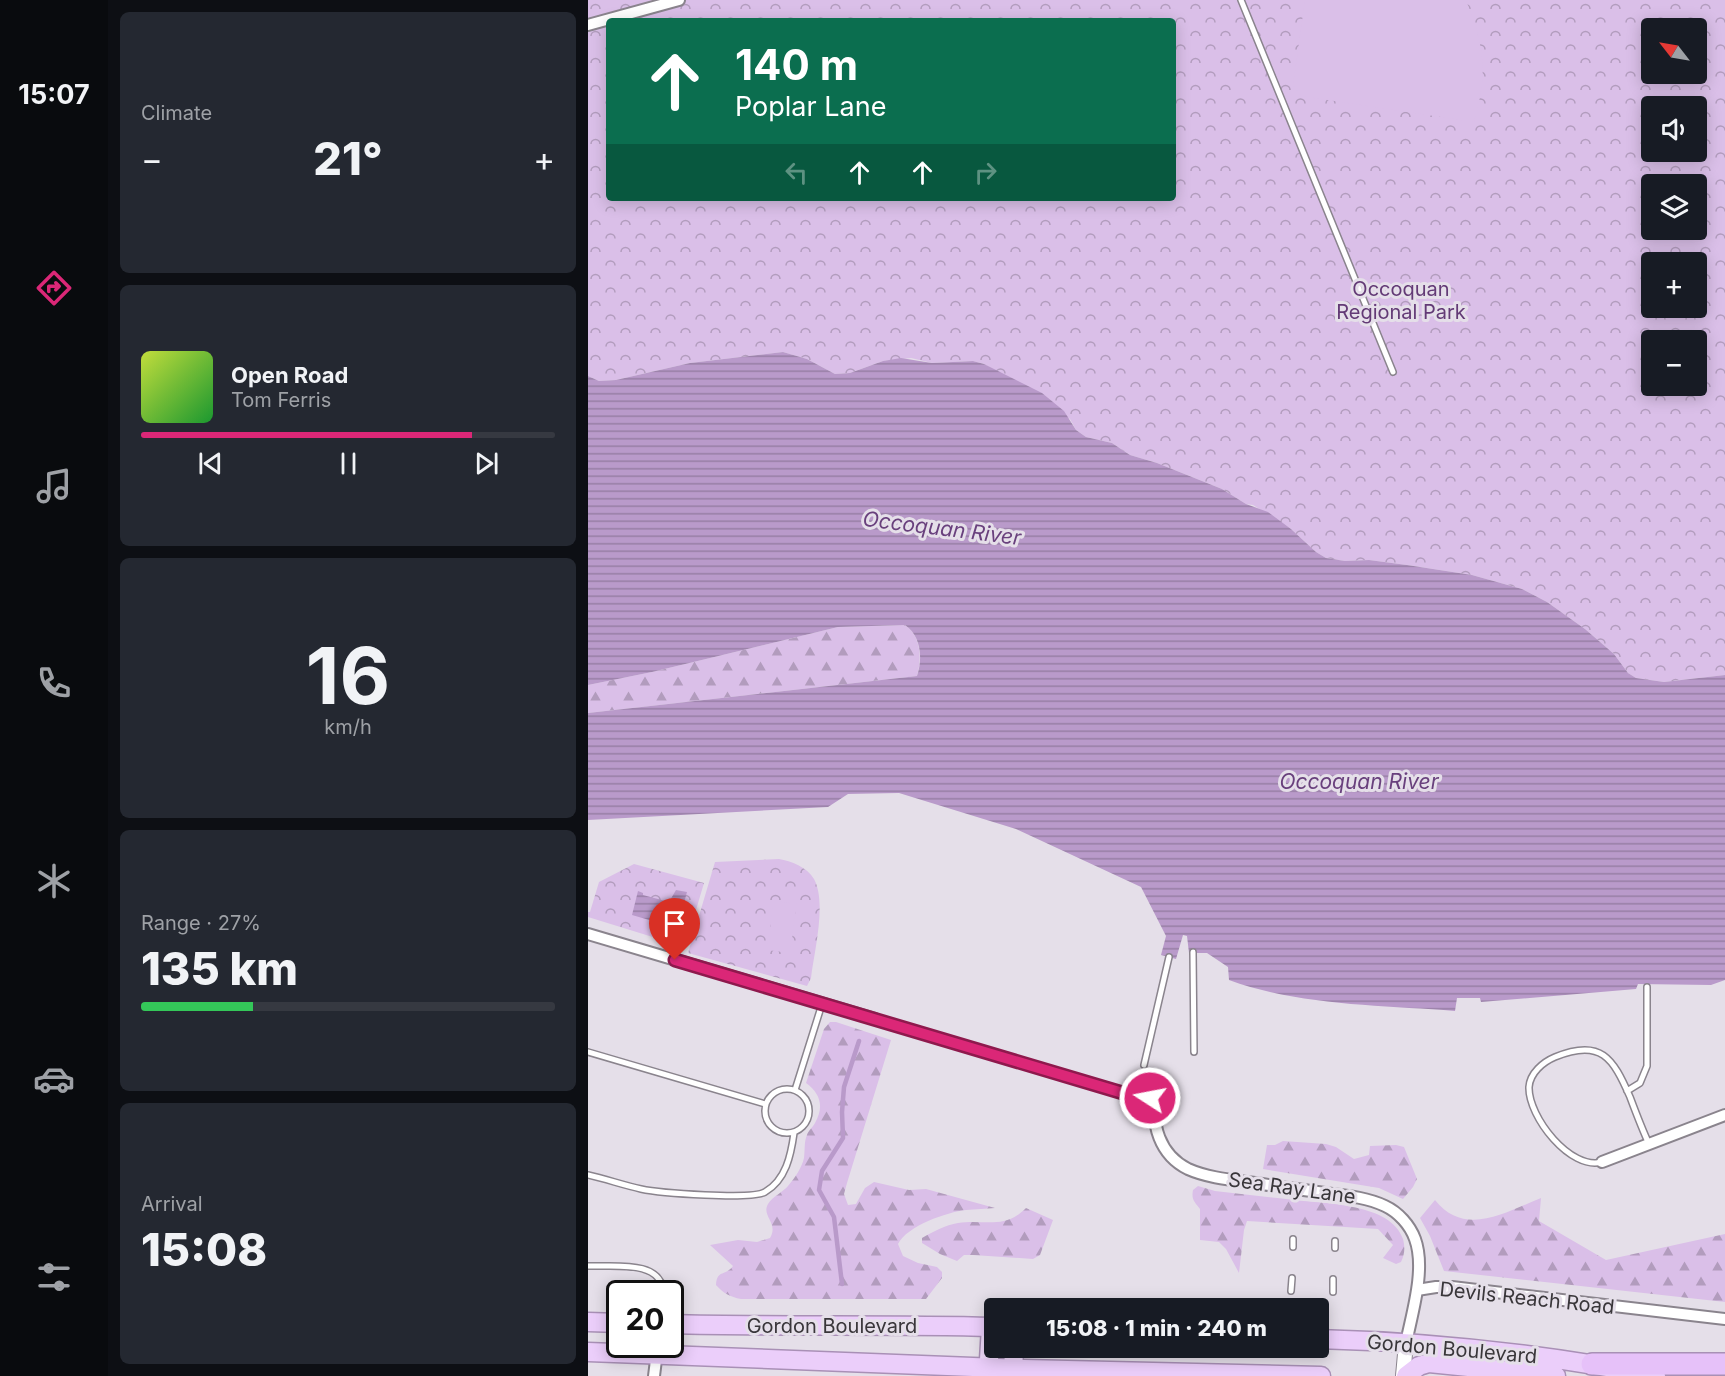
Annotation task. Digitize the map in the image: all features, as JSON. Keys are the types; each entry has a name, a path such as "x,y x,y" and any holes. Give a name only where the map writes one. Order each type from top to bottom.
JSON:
{"highway":[{"path":"588,1322 606,1323"},
{"name":"Gordon Boulevard","path":"684,1324 984,1327"},
{"name":"Gordon Boulevard","path":"1329,1340 1473,1348 1592,1364 1656,1376"},
{"name":"Gordon Boulevard","path":"588,1352 606,1351"},
{"name":"Gordon Boulevard","path":"684,1351 989,1372 1321,1376"},
{"path":"1404,1376 1419,1366 1429,1363 1556,1376"},
{"path":"1592,1364 1725,1364"}],"street":[{"path":"613,18 679,0"},
{"path":"588,25 606,20"},
{"path":"588,934 875,1019"},
{"name":"Sea Ray Lane","path":"1157,1095 1154,1116 1160,1142 1169,1154 1187,1168 1200,1174 1232,1180 1359,1197 1388,1207 1401,1217 1415,1239 1418,1261 1417,1290"},
{"path":"1602,1162 1725,1115"},
{"name":"Devils Reach Road","path":"1404,1376 1406,1343 1417,1290 1452,1287 1725,1319"},
{"path":"654,1376 656,1358"}],"lane":[{"path":"1241,0 1393,372"},
{"path":"1193,952 1194,1052"},
{"path":"1144,1065 1169,957"},
{"path":"1627,1091 1640,1083 1647,1066 1647,987"},
{"path":"795,1090 822,1004"},
{"path":"875,1019 1143,1099 1157,1095"},
{"path":"1602,1162 1587,1163 1578,1159 1553,1138 1532,1103 1530,1082 1544,1063 1565,1053 1588,1050 1600,1053 1611,1061 1618,1069 1649,1144"},
{"path":"588,1052 765,1104"},
{"path":"781,1089 795,1090 806,1099 809,1112 805,1125 794,1133 780,1133 768,1125 764,1111 765,1104 769,1097 781,1089"},
{"path":"588,1175 662,1192 758,1195 774,1185 788,1165 794,1133"},
{"path":"1293,1239 1293,1247"},
{"path":"588,1266 650,1270 661,1280"},
{"path":"1291,1291 1292,1278"},
{"path":"1333,1279 1333,1292"}],"green space":[{"name":"Occoquan Regional Park","path":"588,0 1725,0 1725,675 1664,682 1636,678 1628,673 1614,654 1585,629 1547,602 1522,589 1472,575 1369,560 1345,561 1326,558 1291,529 1222,489 1157,463 1130,455 1112,443 1086,437 1076,430 1070,419 984,364 973,361 932,363 911,358 883,361 850,373 835,374 807,359 783,352 690,363 616,380 599,381 588,376"},
{"path":"1305,0 1466,0 1481,47 1483,75 1474,122 1301,96 1293,85"},
{"path":"905,625 914,635 919,648 917,676 588,713 588,685 652,672 838,627"},
{"path":"779,859 794,863 807,871 814,879 818,889 820,914 811,978 807,986 688,953 715,862"},
{"path":"634,864 704,883 685,947 588,917 599,882"},
{"path":"774,901 797,904 790,953 767,950"},
{"path":"830,1022 891,1040 844,1194 848,1205 856,1204 865,1188 874,1182 909,1190 926,1189 995,1208 949,1214 918,1226 903,1237 898,1244 903,1256 918,1263 937,1267 942,1272 942,1278 926,1299 741,1299 727,1294 716,1285 718,1277 733,1266 710,1245 738,1240 757,1242 770,1238 772,1228 766,1208 772,1199 788,1186 802,1165 806,1137 820,1112 818,1096 806,1083 824,1029"},
{"path":"1283,1141 1326,1144 1336,1147 1354,1159 1369,1155 1370,1146 1404,1147 1417,1179 1403,1199 1379,1188 1263,1169 1267,1145 1275,1145"},
{"path":"1198,1186 1215,1191 1339,1205 1371,1212 1385,1218 1396,1227 1404,1242 1401,1262 1396,1264 1383,1258 1393,1245 1378,1229 1247,1221 1239,1273 1226,1249 1219,1242 1200,1240 1200,1209 1193,1196 1193,1190"},
{"path":"1541,1198 1539,1221 1606,1260 1725,1234 1725,1302 1444,1271 1420,1218 1435,1200 1459,1218 1472,1220 1500,1215"},
{"path":"1026,1208 1053,1220 1040,1255 1033,1259 964,1255 957,1261 922,1243 922,1238 949,1225 1002,1221 1018,1215"}],"water":[{"name":"Occoquan River","path":"783,352 807,359 835,374 850,373 883,361 901,358 932,363 973,361 984,364 1042,393 1064,411 1076,430 1086,437 1112,443 1130,455 1157,463 1222,489 1246,504 1268,512 1326,558 1345,561 1369,560 1472,575 1522,589 1547,602 1585,629 1614,654 1628,673 1636,678 1664,682 1725,675 1725,980 1711,985 1638,984 1636,989 1481,1002 1480,998 1457,998 1455,1011 1312,1000 1256,989 1229,980 1228,967 1207,953 1189,953 1187,936 1183,935 1176,959 1161,955 1166,936 1141,887 1016,829 899,793 848,794 828,807 588,820 588,713 917,676 920,662 919,648 914,635 905,625 838,627 652,672 588,685 588,376 599,381 616,380 690,363"},
{"path":"676,890 687,892 677,928 632,915 638,891 643,895 669,902"}],"waterway":[{"path":"842,1284 834,1217 819,1190 822,1171 843,1138 844,1087 859,1041"}],"route":[{"path":"675,960 1143,1099 1150,1098"}]}
